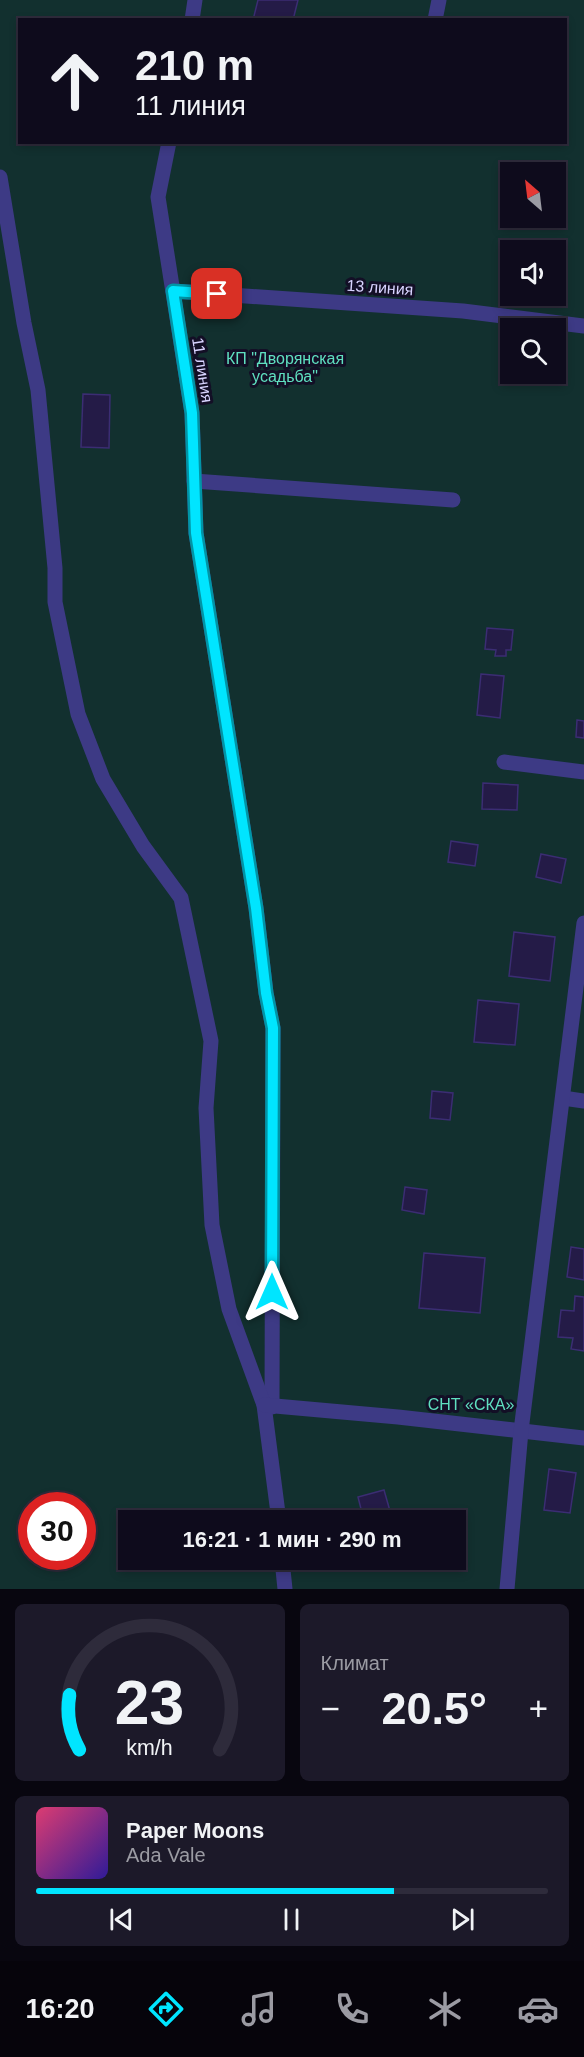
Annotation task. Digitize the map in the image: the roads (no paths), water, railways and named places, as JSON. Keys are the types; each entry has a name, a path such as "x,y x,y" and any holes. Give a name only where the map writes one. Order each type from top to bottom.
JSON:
{"street":[{"path":"192,18 195,0"},
{"path":"435,18 439,0"},
{"name":"11 линия","path":"169,144 158,197 192,413 196,533 273,1028 268,1406"},
{"path":"0,177 24,323 38,390 55,568 54,602 78,714 103,779 143,846 181,898 211,1041 206,1108 212,1226 229,1309 268,1406 278,1510"},
{"name":"13 линия","path":"173,291 463,310 584,326"},
{"path":"194,481 453,500"},
{"path":"504,762 584,772"},
{"path":"507,1589 521,1431 584,923"},
{"path":"563,1098 584,1101"},
{"path":"268,1406 398,1417 584,1438"},
{"path":"283,1570 285,1589"}],"park label":[{"name":"КП \"Дворянская усадьба\"","path":"285,367"},
{"name":"СНТ «СКА»","path":"471,1404"}]}
